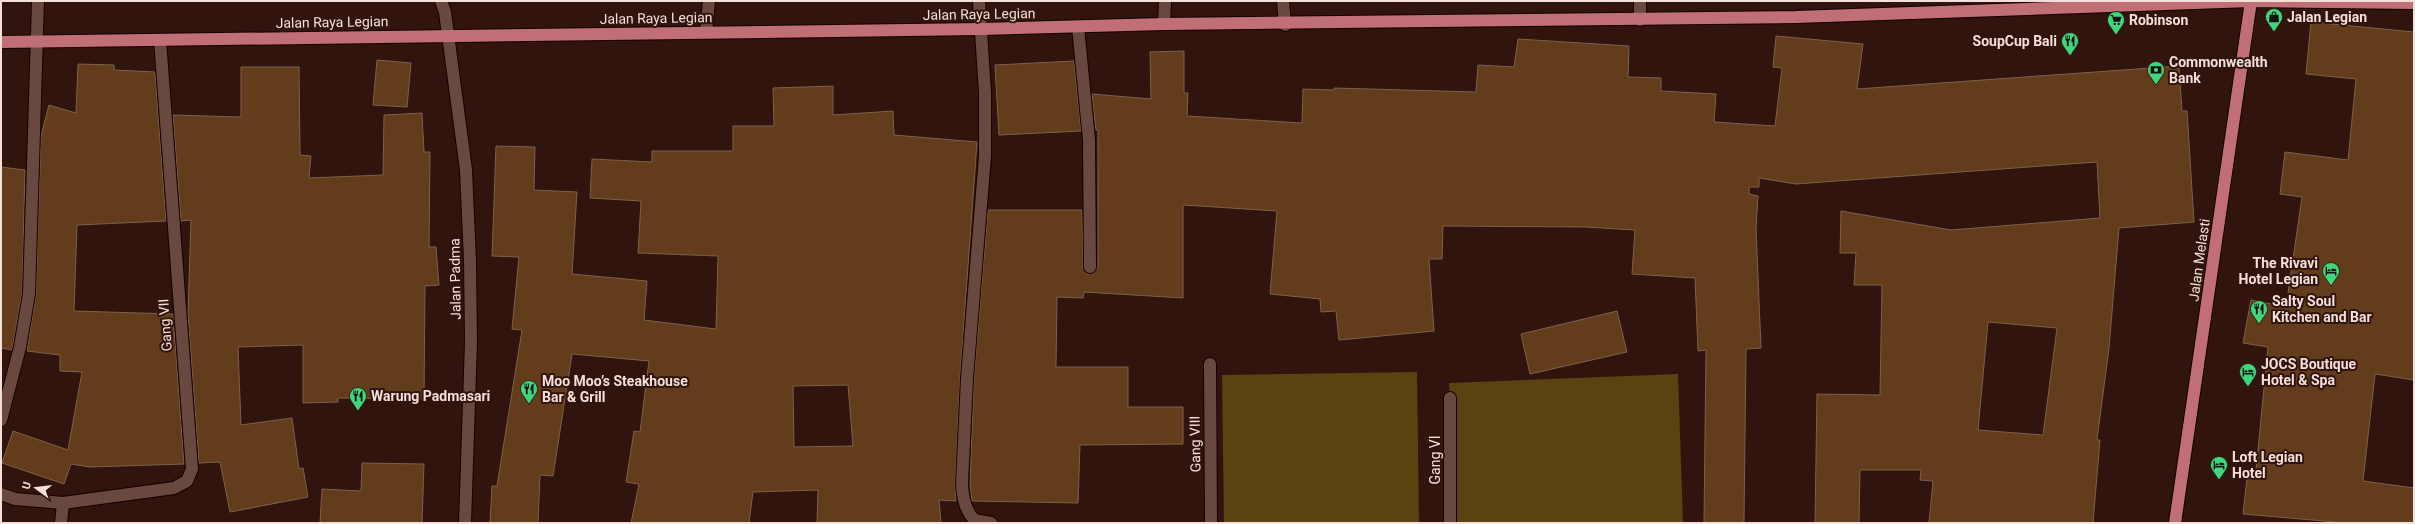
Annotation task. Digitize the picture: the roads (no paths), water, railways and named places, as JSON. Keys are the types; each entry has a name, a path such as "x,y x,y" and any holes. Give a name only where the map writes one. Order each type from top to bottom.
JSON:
{"main road":[{"name":"Jalan Raya Legian","path":"1,42 981,29 1164,24 1285,25 1640,20 1796,17 2251,1 2414,4"},
{"name":"Jalan Melasti","path":"2176,523 2251,1"}],"street":[{"path":"1,420 20,347 29,294 34,145 35,42 38,1"},
{"name":"Jalan Padma","path":"441,1 448,36 466,170 472,342 465,523"},
{"path":"706,32 709,1"},
{"path":"979,1 985,93 985,156 967,378 962,484 963,501 967,511 974,520 992,523"},
{"path":"1164,24 1165,1"},
{"path":"1283,1 1285,25"},
{"path":"1640,1 1640,20"},
{"path":"1078,27 1089,140 1090,267"},
{"name":"Gang VII","path":"1,494 15,499 63,503 174,488 187,481 192,469 160,40"},
{"name":"Gang VIII","path":"1210,364 1211,523"},
{"name":"Gang VI","path":"1450,398 1450,523"},
{"path":"61,523 63,503"}],"place":[{"name":"Jalan Legian","path":"2274,32"},
{"name":"Robinson","path":"2116,35"},
{"name":"SoupCup Bali","path":"2070,56"},
{"name":"Commonwealth Bank","path":"2156,85"},
{"name":"The Rivavi Hotel Legian","path":"2331,286"},
{"name":"Salty Soul Kitchen and Bar","path":"2259,324"},
{"name":"JOCS Boutique Hotel & Spa","path":"2248,387"},
{"name":"Moo Moo’s Steakhouse Bar & Grill","path":"529,404"},
{"name":"Warung Padmasari","path":"358,411"},
{"name":"Loft Legian Hotel","path":"2219,480"}]}
